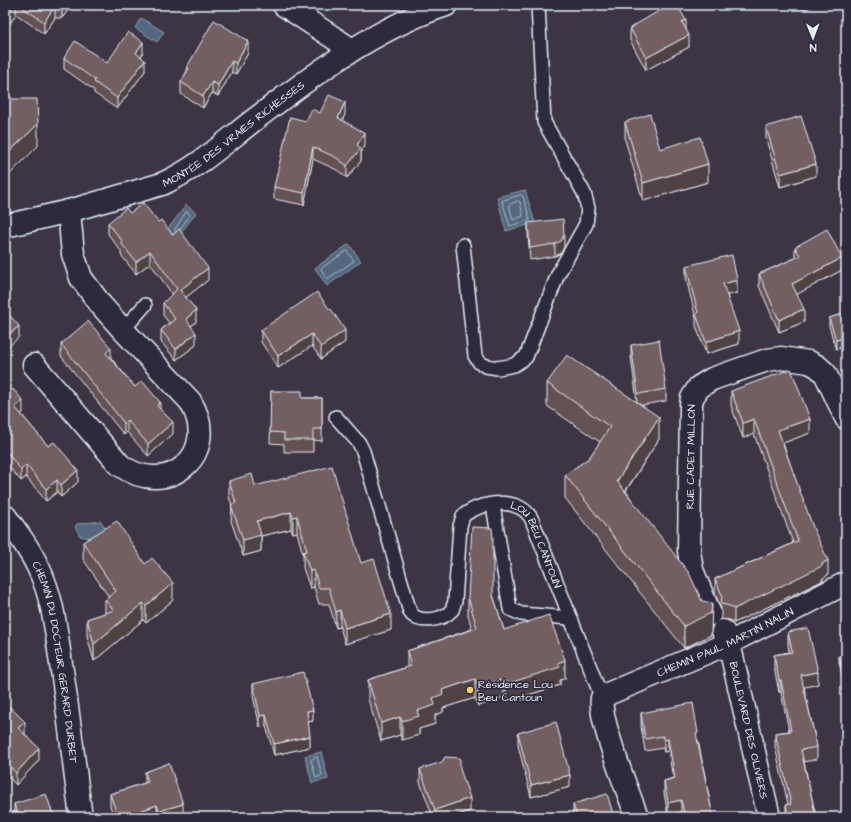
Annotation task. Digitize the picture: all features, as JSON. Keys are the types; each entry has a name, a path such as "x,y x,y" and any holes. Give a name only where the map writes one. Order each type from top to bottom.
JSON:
{"street":[{"path":"284,5 352,50"},
{"name":"MONTÉE DES VRAIES RICHESSES","path":"5,226 68,211 162,184 177,177 213,154 280,100 352,50 410,19 443,6"},
{"path":"34,365 120,466 129,472 144,477 167,476 185,467 194,458 200,439 198,418 190,401 123,330 101,305 81,278 73,254 68,211"},
{"name":"RUE CADET MILLON","path":"710,614 692,570 689,551 690,430 691,405 695,392 704,383 733,371 767,360 790,359 813,364 825,373 846,418"},
{"name":"CHEMIN DU DOCTEUR GERARD DURBET","path":"5,516 23,540 35,562 50,599 65,691 81,817"},
{"name":"CHEMIN PAUL MARTIN NALIN","path":"602,698 610,692 726,637 846,583"},
{"name":"BOULEVARD DES OLIVIERS","path":"726,637 769,817"},
{"path":"602,698 601,706 613,750 638,817"}],"lane":[{"path":"463,245 475,356 480,363 491,368 514,365 527,354 558,274 584,229 588,214 586,202 578,182 544,122 538,5"},
{"path":"123,330 145,306"},
{"name":"LOU BEU CANTOUN","path":"336,417 359,443 363,451 410,612 416,619 439,618 452,610 455,601 460,522 465,514 477,508 493,505 519,505 530,514 602,698"},
{"path":"493,505 510,609 521,614 570,618"}],"water":[{"path":"141,18 164,32 157,42 135,28"},
{"path":"525,190 535,223 506,231 497,197"},
{"path":"186,205 196,213 176,239 168,229"},
{"path":"349,244 361,261 327,286 315,268"},
{"path":"101,521 111,539 95,539 80,536 75,527 77,524"},
{"path":"321,752 328,779 312,783 305,756"}],"building":[{"path":"5,5 14,5 9,13 5,10"},
{"path":"19,5 63,5 55,6 44,22"},
{"path":"669,5 677,5 686,20 682,22 689,35 646,58 630,28"},
{"path":"214,20 248,41 236,63 232,61 218,85 212,82 203,96 181,82 189,68 187,67"},
{"path":"128,32 143,42 136,53 145,60 117,98 64,58 75,41 107,63"},
{"path":"5,87 12,99 37,99 38,124 5,156"},
{"path":"329,95 345,102 338,118 365,133 357,145 361,148 347,166 337,158 313,147 304,193 274,187 290,117 306,121 312,109 320,113"},
{"path":"650,114 660,149 700,137 708,164 643,183 625,122"},
{"path":"801,116 816,164 780,174 766,127"},
{"path":"143,203 158,222 161,220 173,235 179,229 208,268 180,290 196,310 186,319 196,333 176,349 161,330 175,319 163,303 177,289 150,251 136,262 108,223 126,208 130,213"},
{"path":"563,219 564,235 561,241 555,244 530,248 528,223"},
{"path":"827,229 842,258 792,284 804,309 779,320 759,274 800,256 795,247"},
{"path":"732,255 737,280 723,284 739,331 706,342 696,314 698,313 686,266"},
{"path":"317,292 345,330 321,347 312,334 278,356 261,330"},
{"path":"5,310 19,326 5,338"},
{"path":"846,313 846,338 836,340 829,318"},
{"path":"88,321 111,348 106,353 135,387 142,381 160,402 157,406 173,422 148,444 127,420 124,423 61,344"},
{"path":"659,340 666,389 638,394 631,345"},
{"path":"567,355 659,417 617,481 689,573 702,601 712,603 711,613 684,626 565,475 589,458 610,427 547,383"},
{"path":"791,369 810,419 778,430 814,530 828,560 822,564 822,566 734,609 730,606 721,604 722,595 715,579 798,541 754,419 743,423 731,391"},
{"path":"5,389 14,390 23,401 15,407 48,446 54,442 78,470 61,485 57,480 46,489 26,465 21,470 5,450"},
{"path":"271,391 302,391 302,398 322,398 322,429 313,429 313,440 284,440 284,433 270,432"},
{"path":"332,466 361,563 374,559 391,614 345,628 340,610 336,612 329,588 319,588 314,570 310,571 303,552 307,551 297,516 293,517 291,512 257,521 261,535 243,540 231,505 236,503 229,481 252,474 255,486"},
{"path":"117,521 145,564 152,558 173,583 146,606 143,603 94,644 87,619 114,610 105,600 116,591 83,542"},
{"path":"472,527 492,528 493,595 504,630 549,615 565,660 558,663 560,667 506,684 504,679 478,687 475,679 442,690 443,694 433,698 435,705 417,711 419,716 402,721 400,717 381,723 368,680 411,666 407,651 477,628 468,597"},
{"path":"808,628 818,672 801,675 817,747 801,750 816,817 788,817 786,805 791,804 775,733 791,731 781,680 779,680 774,655 792,652 788,632"},
{"path":"846,655 846,687 839,656"},
{"path":"303,672 313,710 307,711 310,736 274,744 266,715 260,716 253,684"},
{"path":"5,702 25,722 18,728 39,748 16,773 5,761"},
{"path":"693,703 698,733 696,733 713,817 685,817 681,800 668,803 664,781 675,778 668,739 664,740 663,736 645,739 641,713"},
{"path":"556,722 570,775 531,785 518,733"},
{"path":"445,757 460,758 460,769 470,798 435,810 420,769 442,762"},
{"path":"169,763 183,804 159,811 157,805 118,817 110,794 148,782 145,772"},
{"path":"46,794 54,817 18,817 14,804"},
{"path":"607,794 614,817 577,817 573,804"}],"place":[{"name":"Résidence Lou Beu Cantoun","path":"470,690"}]}
